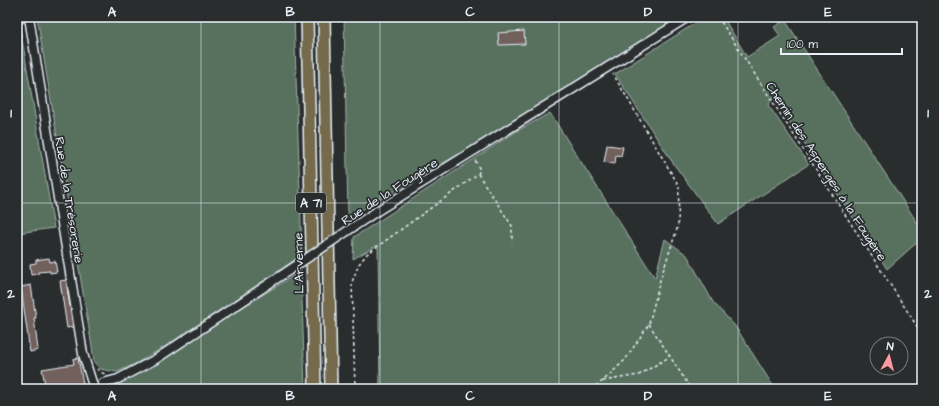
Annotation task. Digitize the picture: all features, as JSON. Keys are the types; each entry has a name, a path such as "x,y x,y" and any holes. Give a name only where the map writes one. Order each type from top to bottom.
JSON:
{"highway":[{"name":"L'Arverne","path":"307,17 315,389"},
{"name":"A 71","path":"324,17 331,389"}],"street":[{"path":"17,19 25,17"},
{"name":"Rue de la Trésorerie","path":"29,17 83,354 93,388"},
{"name":"Rue de la Fougère","path":"93,388 92,383 96,380 100,380 104,385 156,359 377,211 688,17"}],"path":[{"name":"Chemin des Asperges à la Fougère","path":"718,17 922,334"},
{"path":"590,389 603,381 625,360 649,324 660,280 678,226 679,186 609,67"},
{"path":"354,389 352,282 359,264 366,254 478,174 480,170 471,153"},
{"path":"478,174 512,226 512,242"},
{"path":"649,324 691,389"},
{"path":"603,381 639,375 670,356"},
{"path":"96,368 100,372 109,375 104,385"}],"green space":[{"path":"37,17 294,17 302,255 169,344 133,365 117,372 100,369 94,362"},
{"path":"344,17 679,17 456,156 348,218"},
{"path":"705,17 723,17 747,57 780,36 774,27 785,20 922,230 922,238 887,269 774,98 768,105 809,164 718,224 673,163 615,74"},
{"path":"20,27 54,228 17,233 17,28"},
{"path":"550,113 655,278 665,239 687,255 713,302 735,326 775,389 380,389 378,245 353,259 354,237 517,131"},
{"path":"301,271 305,389 111,389"}],"building":[{"path":"524,31 525,44 499,45 498,33"},
{"path":"607,145 623,147 621,156 616,155 615,164 604,162"},
{"path":"49,258 50,262 55,261 57,272 38,272 38,274 31,275 30,264 36,263 36,260"},
{"path":"66,280 73,327 67,328 60,281"},
{"path":"31,285 36,318 34,318 38,350 30,352 21,287"},
{"path":"78,358 84,388 46,389 42,369 74,364 73,359"}]}
